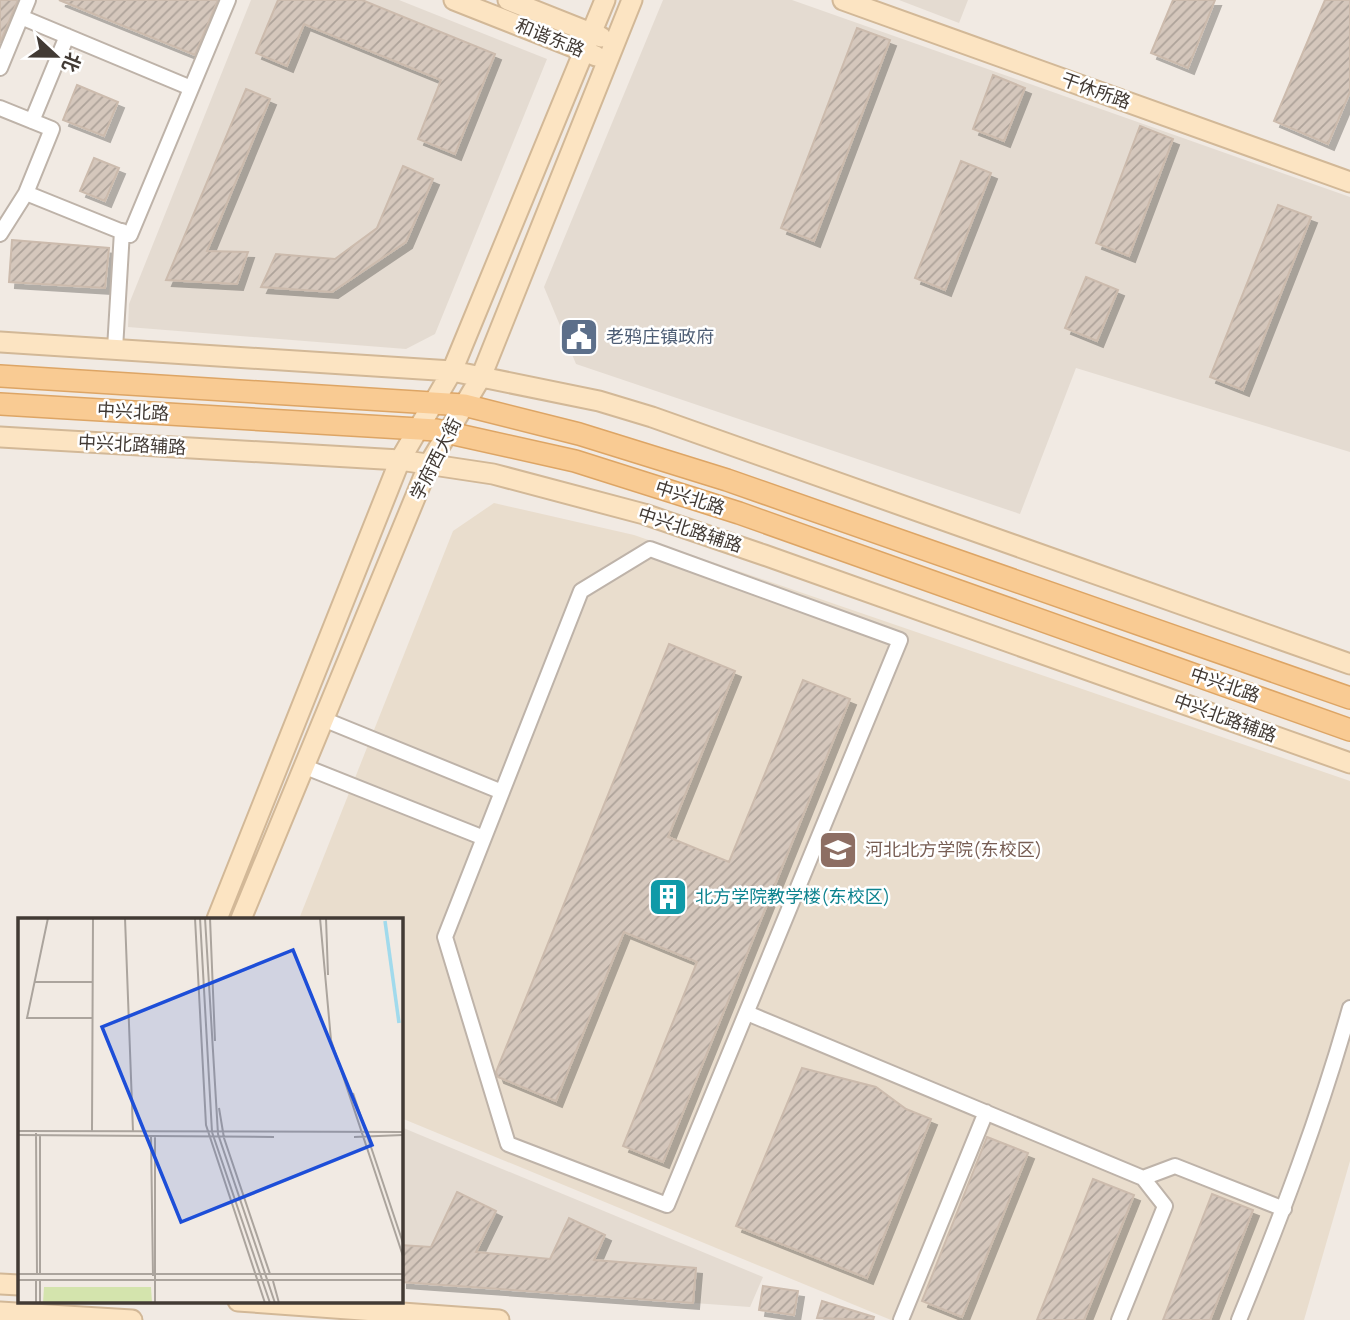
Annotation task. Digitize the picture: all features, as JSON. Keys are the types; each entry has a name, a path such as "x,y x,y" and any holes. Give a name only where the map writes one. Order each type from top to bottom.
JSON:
{"main road":[{"name":"中兴北路","path":"0,376 464,405 579,434 727,480 1350,698"},
{"name":"中兴北路","path":"0,404 436,430 575,461 738,513 1350,730"}],"street":[{"path":"0,68 28,0"},
{"path":"26,193 130,235 228,0"},
{"name":"和谐东路","path":"453,0 608,61"},
{"name":"和谐东路","path":"508,0 615,42"},
{"name":"学府西大街","path":"217,918 400,460 452,371 605,0"},
{"name":"学府西大街","path":"241,918 429,464 481,377 632,0"},
{"name":"干休所路","path":"843,0 1350,182"},
{"path":"21,17 191,89"},
{"path":"32,121 67,36"},
{"path":"0,107 52,129 26,193 0,234"},
{"path":"115,349 122,231"},
{"path":"0,342 452,371 599,401 652,417 1350,664"},
{"name":"中兴北路辅路","path":"0,437 400,460 493,474 644,514 1350,763"},
{"path":"650,549 900,640 667,1205 508,1144 445,937 502,792 581,591 650,549"},
{"path":"323,719 502,792"},
{"path":"303,766 484,838"},
{"path":"1239,1320 1284,1209 1331,1074 1350,1008"},
{"path":"747,1013 1143,1178 1165,1206 1118,1320"},
{"path":"901,1320 986,1112"},
{"path":"1143,1178 1175,1166 1284,1209"},
{"path":"0,1284 18,1286"},
{"path":"252,1302 499,1320"},
{"path":"0,1312 95,1313 132,1320"}],"shaded area":[{"path":"251,0 399,0 547,59 435,334 406,349 128,327 129,304"},
{"path":"663,0 792,0 1350,197 1350,452 1076,368 1020,514 576,364 544,287"},
{"path":"899,0 968,0 959,23"},
{"name":"河北北方学院(东校区)","path":"494,503 634,535 1350,781 1350,1161 1304,1320 891,1320 402,1118 402,918 299,918 453,531"},
{"path":"402,1127 763,1277 750,1307 402,1282"}],"building":[{"path":"0,0 18,0 0,43"},
{"path":"59,0 218,0 195,55"},
{"path":"278,0 362,0 495,54 455,154 418,139 441,80 304,24 287,66 256,53"},
{"path":"1173,0 1215,0 1188,68 1151,53"},
{"path":"1325,0 1350,0 1350,92 1328,144 1274,121"},
{"path":"857,28 890,40 814,241 781,228"},
{"path":"993,75 1025,88 1004,141 973,129"},
{"path":"77,85 118,102 104,136 63,120"},
{"path":"246,89 270,99 207,251 248,252 237,284 166,280"},
{"path":"1140,126 1173,139 1129,256 1096,243"},
{"path":"94,158 119,168 105,201 80,191"},
{"path":"961,161 991,173 945,290 915,278"},
{"path":"403,166 433,179 406,242 332,292 261,287 276,254 335,259 377,228"},
{"path":"1278,205 1311,217 1243,390 1210,377"},
{"path":"12,240 109,248 105,288 9,282"},
{"path":"1086,277 1118,290 1097,341 1065,328"},
{"name":"北方学院教学楼(东校区)","path":"669,644 735,671 668,837 729,862 803,680 850,699 663,1162 623,1146 697,962 624,932 556,1101 498,1077 496,1072"},
{"path":"802,1068 876,1087 906,1109 931,1119 867,1278 736,1226"},
{"path":"987,1137 1028,1153 962,1317 922,1301"},
{"path":"1093,1179 1134,1195 1084,1320 1037,1320"},
{"path":"457,1192 496,1211 476,1252 550,1259 569,1218 605,1235 594,1260 696,1268 693,1303 402,1282 402,1245 431,1247"},
{"path":"1212,1194 1253,1210 1210,1320 1163,1320"},
{"path":"763,1286 798,1291 794,1315 759,1310"},
{"path":"822,1301 874,1317 873,1320 817,1318"}],"place":[{"name":"老鸦庄镇政府","path":"579,337"},
{"name":"河北北方学院(东校区)","path":"838,850"},
{"name":"北方学院教学楼(东校区)","path":"668,897"}]}
